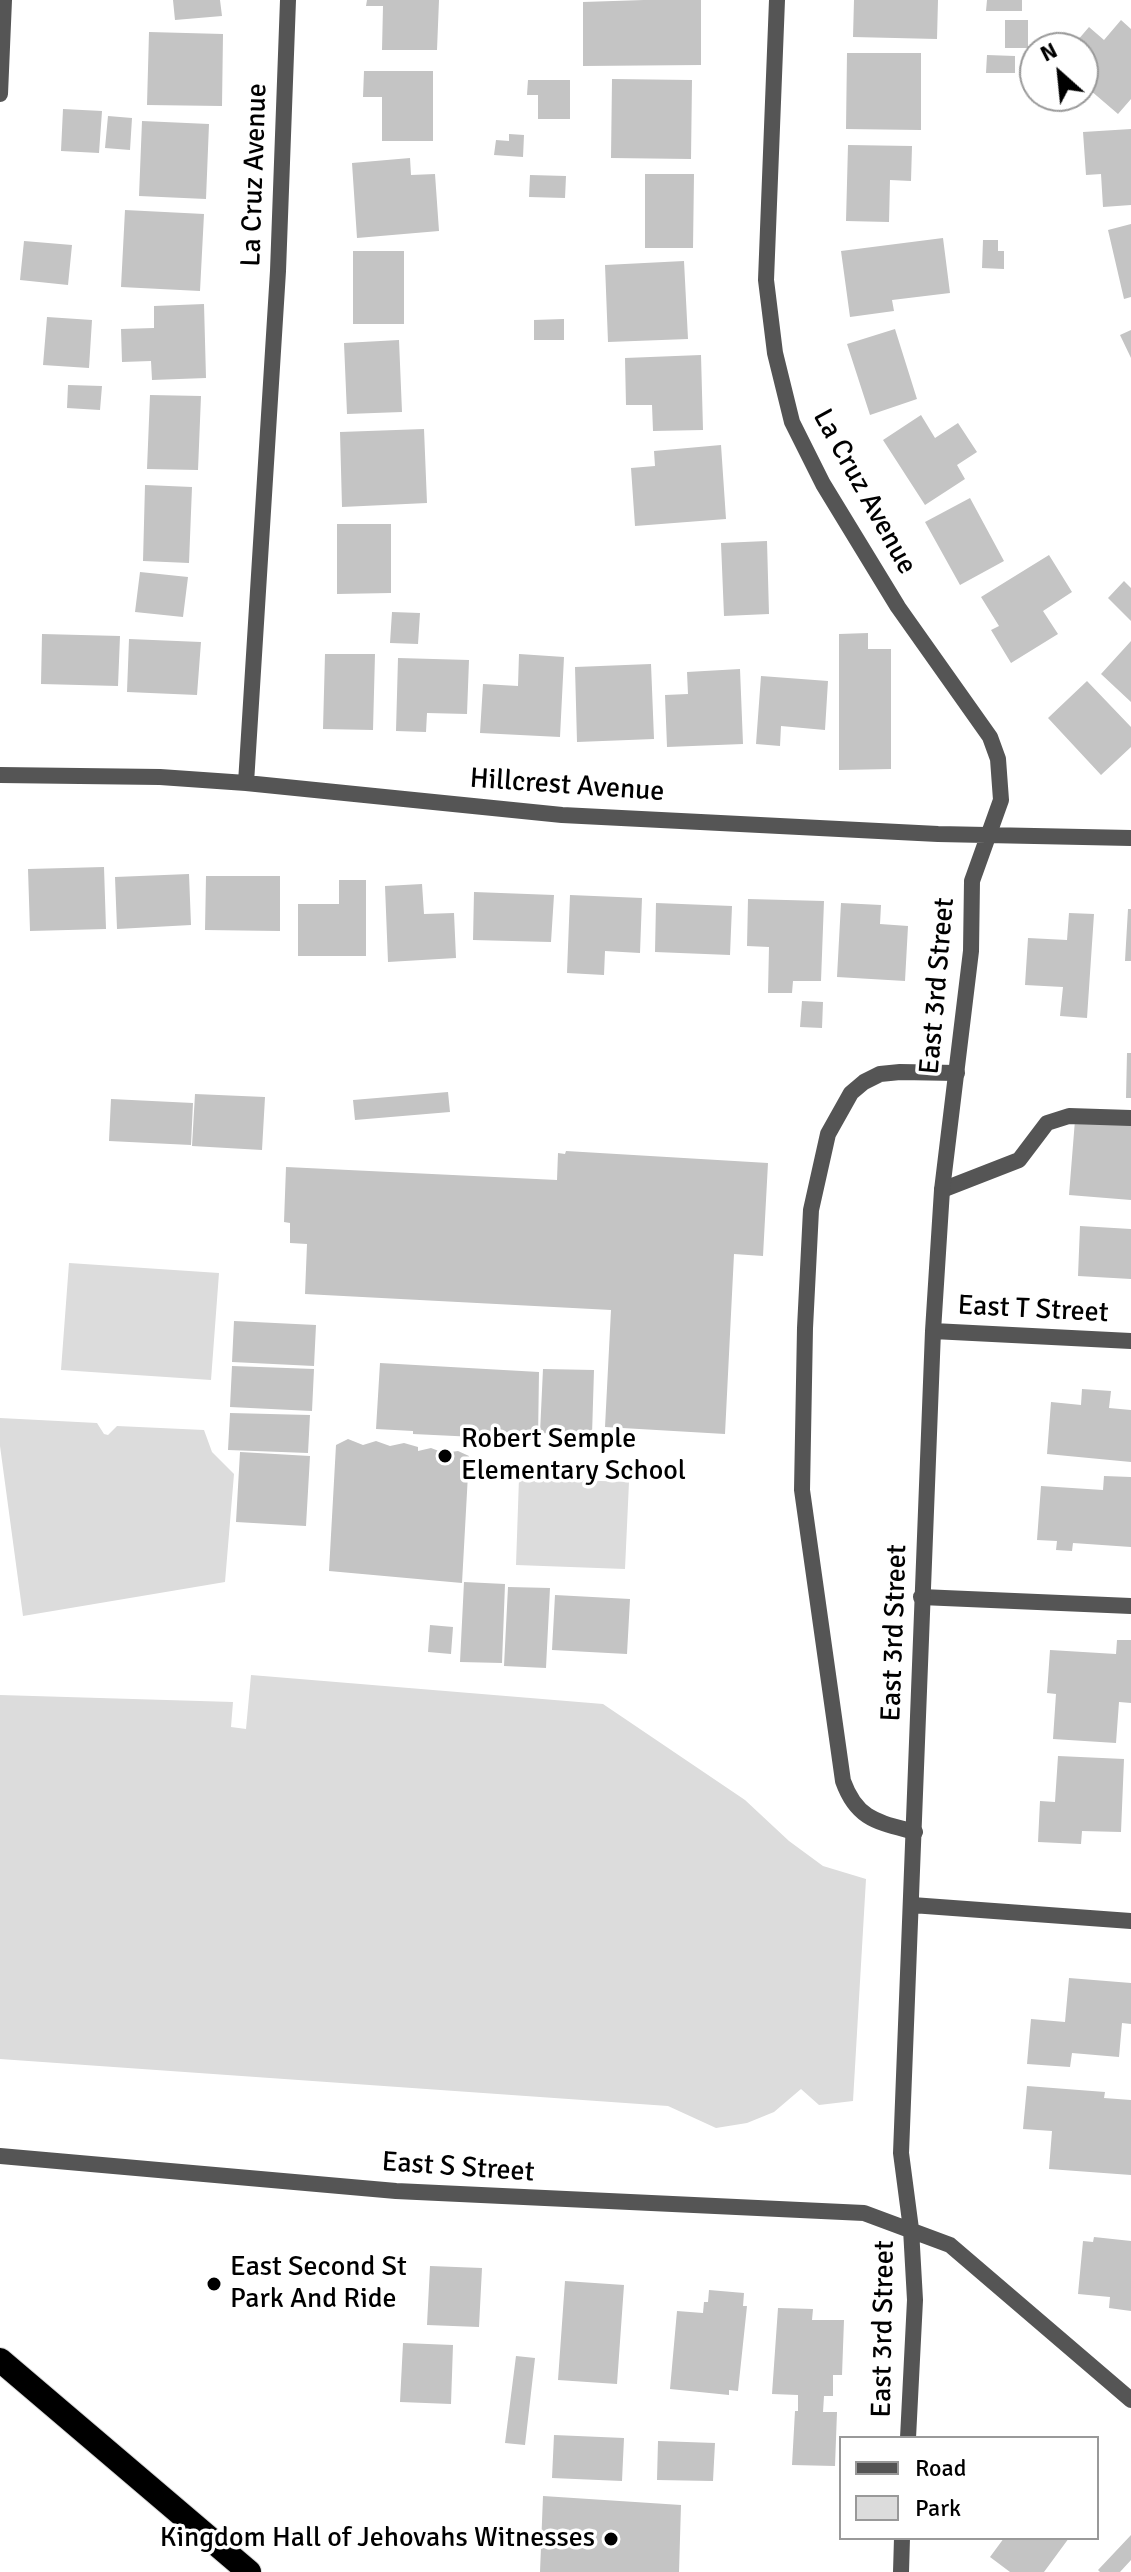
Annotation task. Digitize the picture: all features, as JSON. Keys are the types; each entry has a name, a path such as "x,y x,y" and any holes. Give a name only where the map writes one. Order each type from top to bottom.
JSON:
{"highway":[{"path":"0,2360 249,2572"}],"street":[{"path":"0,94 4,0"},
{"name":"La Cruz Avenue","path":"246,783 277,287 288,0"},
{"name":"La Cruz Avenue","path":"777,0 766,280 775,353 792,422 823,484 898,607 990,737 998,759 1001,800 990,835"},
{"name":"Hillcrest Avenue","path":"0,775 160,777 246,783 562,815 990,835 1131,838"},
{"name":"East 3rd Street","path":"908,2436 915,2300 911,2229 901,2153 933,1331 942,1190 971,951 972,881 990,835"},
{"path":"915,1832 873,1821 849,1800 843,1781 802,1490 811,1210 828,1134 851,1093 880,1074 957,1073"},
{"path":"942,1190 1019,1160 1047,1123 1069,1116 1131,1118"},
{"name":"East T Street","path":"933,1331 1131,1341"},
{"path":"921,1597 1131,1606"},
{"path":"912,1905 1131,1921"},
{"name":"East S Street","path":"0,2156 411,2192 864,2213 950,2245 1131,2400"},
{"path":"901,2572 902,2540"}],"green space":[{"path":"69,1263 219,1273 211,1380 61,1370"},
{"path":"0,1418 97,1423 108,1435 117,1426 204,1430 212,1452 234,1474 225,1582 23,1616 0,1446"},
{"path":"519,1478 629,1482 625,1569 516,1565"},
{"path":"251,1675 603,1704 745,1800 789,1841 823,1866 866,1879 853,2101 819,2105 801,2089 774,2112 747,2123 716,2128 668,2106 0,2059 0,1695 233,1702 231,1727 246,1729"}],"building":[{"path":"173,0 220,0 222,16 175,20"},
{"path":"367,0 439,0 437,50 382,50 383,6 366,6"},
{"path":"701,0 701,65 583,66 583,2"},
{"path":"854,0 938,0 937,39 853,37"},
{"path":"987,0 1022,0 1022,11 986,11"},
{"path":"1005,20 1028,20 1028,32 1019,32 1019,48 1005,48"},
{"path":"1121,20 1131,29 1131,99 1118,114 1099,98 1099,36 1104,40"},
{"path":"149,32 223,34 222,106 147,105"},
{"path":"847,53 921,53 921,130 846,129"},
{"path":"987,55 1015,56 1015,73 986,73"},
{"path":"364,71 433,71 433,141 382,141 382,97 363,97"},
{"path":"612,79 692,80 691,159 611,158"},
{"path":"528,80 570,80 570,119 538,119 538,95 527,95"},
{"path":"63,109 102,111 99,153 61,151"},
{"path":"108,116 132,118 130,150 105,148"},
{"path":"142,121 209,124 206,199 139,196"},
{"path":"1131,129 1131,205 1103,207 1101,174 1086,175 1083,132"},
{"path":"509,134 524,135 523,157 494,155 496,140 509,141"},
{"path":"848,145 912,146 911,181 890,180 889,222 846,221"},
{"path":"410,158 411,175 435,174 439,231 357,238 352,163"},
{"path":"645,174 694,174 693,248 645,248"},
{"path":"530,175 566,176 565,198 529,197"},
{"path":"125,210 204,214 200,291 121,287"},
{"path":"1131,224 1131,297 1124,299 1108,230"},
{"path":"943,238 950,293 892,300 894,311 850,317 841,251"},
{"path":"983,240 998,240 998,251 1004,251 1004,269 982,268"},
{"path":"24,241 72,245 68,285 20,280"},
{"path":"353,251 404,251 404,324 353,324"},
{"path":"684,261 688,339 608,342 605,265"},
{"path":"204,304 206,378 152,380 151,361 122,362 121,329 154,328 154,306"},
{"path":"47,317 92,320 89,368 43,365"},
{"path":"564,319 564,340 534,340 534,320"},
{"path":"895,329 917,399 870,415 847,344"},
{"path":"1131,330 1131,358 1120,335"},
{"path":"399,340 402,412 347,414 344,343"},
{"path":"701,355 703,430 653,431 652,405 626,405 625,358"},
{"path":"68,385 102,386 100,410 67,408"},
{"path":"150,395 201,396 198,470 147,469"},
{"path":"921,415 935,438 958,423 977,452 957,465 965,479 925,505 883,440"},
{"path":"424,429 427,503 342,507 340,432"},
{"path":"721,445 726,519 635,526 631,468 655,466 654,451"},
{"path":"145,485 192,487 189,563 143,561"},
{"path":"970,498 1004,561 960,585 925,522"},
{"path":"337,524 391,524 391,593 337,594"},
{"path":"767,541 769,614 724,616 721,543"},
{"path":"1049,555 1072,592 1043,611 1058,634 1011,663 991,630 999,626 981,597"},
{"path":"140,572 188,577 183,617 135,612"},
{"path":"1124,581 1131,588 1131,621 1108,598"},
{"path":"392,612 420,613 418,644 390,643"},
{"path":"868,633 868,649 891,649 891,769 839,770 839,634"},
{"path":"42,634 120,636 118,686 41,684"},
{"path":"129,639 201,642 197,695 127,692"},
{"path":"1131,641 1131,702 1101,674"},
{"path":"325,654 375,654 373,730 323,729"},
{"path":"519,654 564,657 560,737 480,733 483,684 518,686"},
{"path":"398,658 469,660 467,714 427,713 426,732 396,731"},
{"path":"651,664 654,739 577,742 575,667"},
{"path":"740,669 743,744 667,747 665,695 688,694 687,672"},
{"path":"761,676 828,681 825,730 781,726 780,746 756,744"},
{"path":"1087,681 1131,727 1131,747 1101,775 1048,718"},
{"path":"104,867 106,929 30,931 28,869"},
{"path":"189,874 191,925 117,929 115,877"},
{"path":"206,876 280,876 280,931 205,930"},
{"path":"339,880 366,880 366,956 298,956 298,904 339,904"},
{"path":"422,884 424,914 454,913 456,958 388,962 385,886"},
{"path":"474,892 554,895 551,942 473,940"},
{"path":"570,895 642,898 640,953 605,951 604,975 567,973"},
{"path":"748,899 824,901 821,981 793,981 792,993 768,993 769,947 747,946"},
{"path":"656,903 732,906 730,955 655,952"},
{"path":"841,903 881,905 880,924 908,926 905,981 837,977"},
{"path":"1128,909 1131,909 1131,961 1125,961"},
{"path":"1069,913 1094,914 1087,1018 1060,1016 1063,987 1025,985 1028,938 1067,940"},
{"path":"802,1001 823,1002 822,1028 800,1027"},
{"path":"1127,1053 1131,1053 1131,1098 1126,1098"},
{"path":"448,1092 450,1112 355,1120 353,1100"},
{"path":"195,1094 265,1097 262,1150 192,1146"},
{"path":"111,1099 193,1103 191,1145 109,1141"},
{"path":"1075,1120 1131,1123 1131,1200 1069,1195"},
{"path":"566,1151 768,1163 763,1256 734,1254 725,1434 605,1427 611,1310 305,1294 307,1244 290,1243 290,1223 284,1222 286,1167 557,1180 558,1153 565,1154"},
{"path":"1080,1226 1131,1229 1131,1279 1078,1276"},
{"path":"234,1321 316,1325 314,1366 232,1362"},
{"path":"380,1363 539,1372 538,1440 413,1434 413,1431 376,1429"},
{"path":"232,1366 314,1369 312,1411 230,1407"},
{"path":"543,1369 594,1370 592,1435 540,1433"},
{"path":"1082,1389 1111,1391 1109,1408 1131,1410 1131,1462 1047,1454 1051,1402 1081,1405"},
{"path":"230,1413 310,1415 308,1453 228,1450"},
{"path":"348,1439 363,1445 376,1441 390,1446 404,1443 418,1447 418,1451 431,1448 444,1453 458,1451 469,1456 462,1583 329,1571 336,1445"},
{"path":"240,1452 310,1456 306,1526 236,1522"},
{"path":"1104,1476 1131,1477 1131,1547 1073,1543 1072,1551 1056,1550 1057,1541 1037,1540 1041,1486 1103,1490"},
{"path":"464,1582 505,1584 502,1663 460,1662"},
{"path":"508,1587 550,1588 546,1668 504,1666"},
{"path":"555,1595 630,1599 627,1654 552,1650"},
{"path":"430,1625 453,1627 451,1654 428,1652"},
{"path":"1117,1640 1131,1640 1131,1703 1119,1702 1116,1743 1053,1739 1056,1694 1047,1693 1050,1650 1116,1654"},
{"path":"1058,1756 1124,1759 1121,1832 1082,1831 1081,1844 1038,1842 1040,1801 1055,1802"},
{"path":"1069,1978 1131,1983 1131,2024 1122,2023 1119,2057 1072,2053 1070,2067 1027,2064 1031,2019 1065,2022"},
{"path":"1027,2086 1105,2092 1104,2098 1131,2100 1131,2175 1049,2169 1052,2131 1023,2129"},
{"path":"1094,2237 1131,2241 1131,2311 1109,2308 1110,2297 1078,2294 1083,2241 1093,2242"},
{"path":"430,2266 482,2268 479,2327 427,2325"},
{"path":"565,2281 624,2285 617,2384 558,2380"},
{"path":"709,2290 744,2293 743,2306 747,2306 738,2391 729,2390 729,2395 670,2389 677,2311 703,2313"},
{"path":"778,2308 813,2309 812,2320 844,2320 842,2375 833,2375 833,2396 824,2396 823,2412 837,2412 835,2466 792,2465 798,2395 772,2394"},
{"path":"403,2343 453,2345 451,2404 400,2402"},
{"path":"516,2356 535,2358 525,2445 505,2443"},
{"path":"554,2435 624,2438 622,2481 552,2478"},
{"path":"658,2441 715,2443 713,2481 657,2480"},
{"name":"Kingdom Hall of Jehovahs Witnesses","path":"543,2496 681,2505 679,2572 540,2572"},
{"path":"1131,2535 1131,2560 1120,2572 1100,2572 1098,2570"},
{"path":"1003,2540 1068,2540 1044,2572 1010,2572 990,2557"}],"place":[{"name":"Robert Semple Elementary School","path":"445,1456"},
{"name":"East Second St Park And Ride","path":"214,2284"},
{"name":"Kingdom Hall of Jehovahs Witnesses","path":"611,2539"}]}
